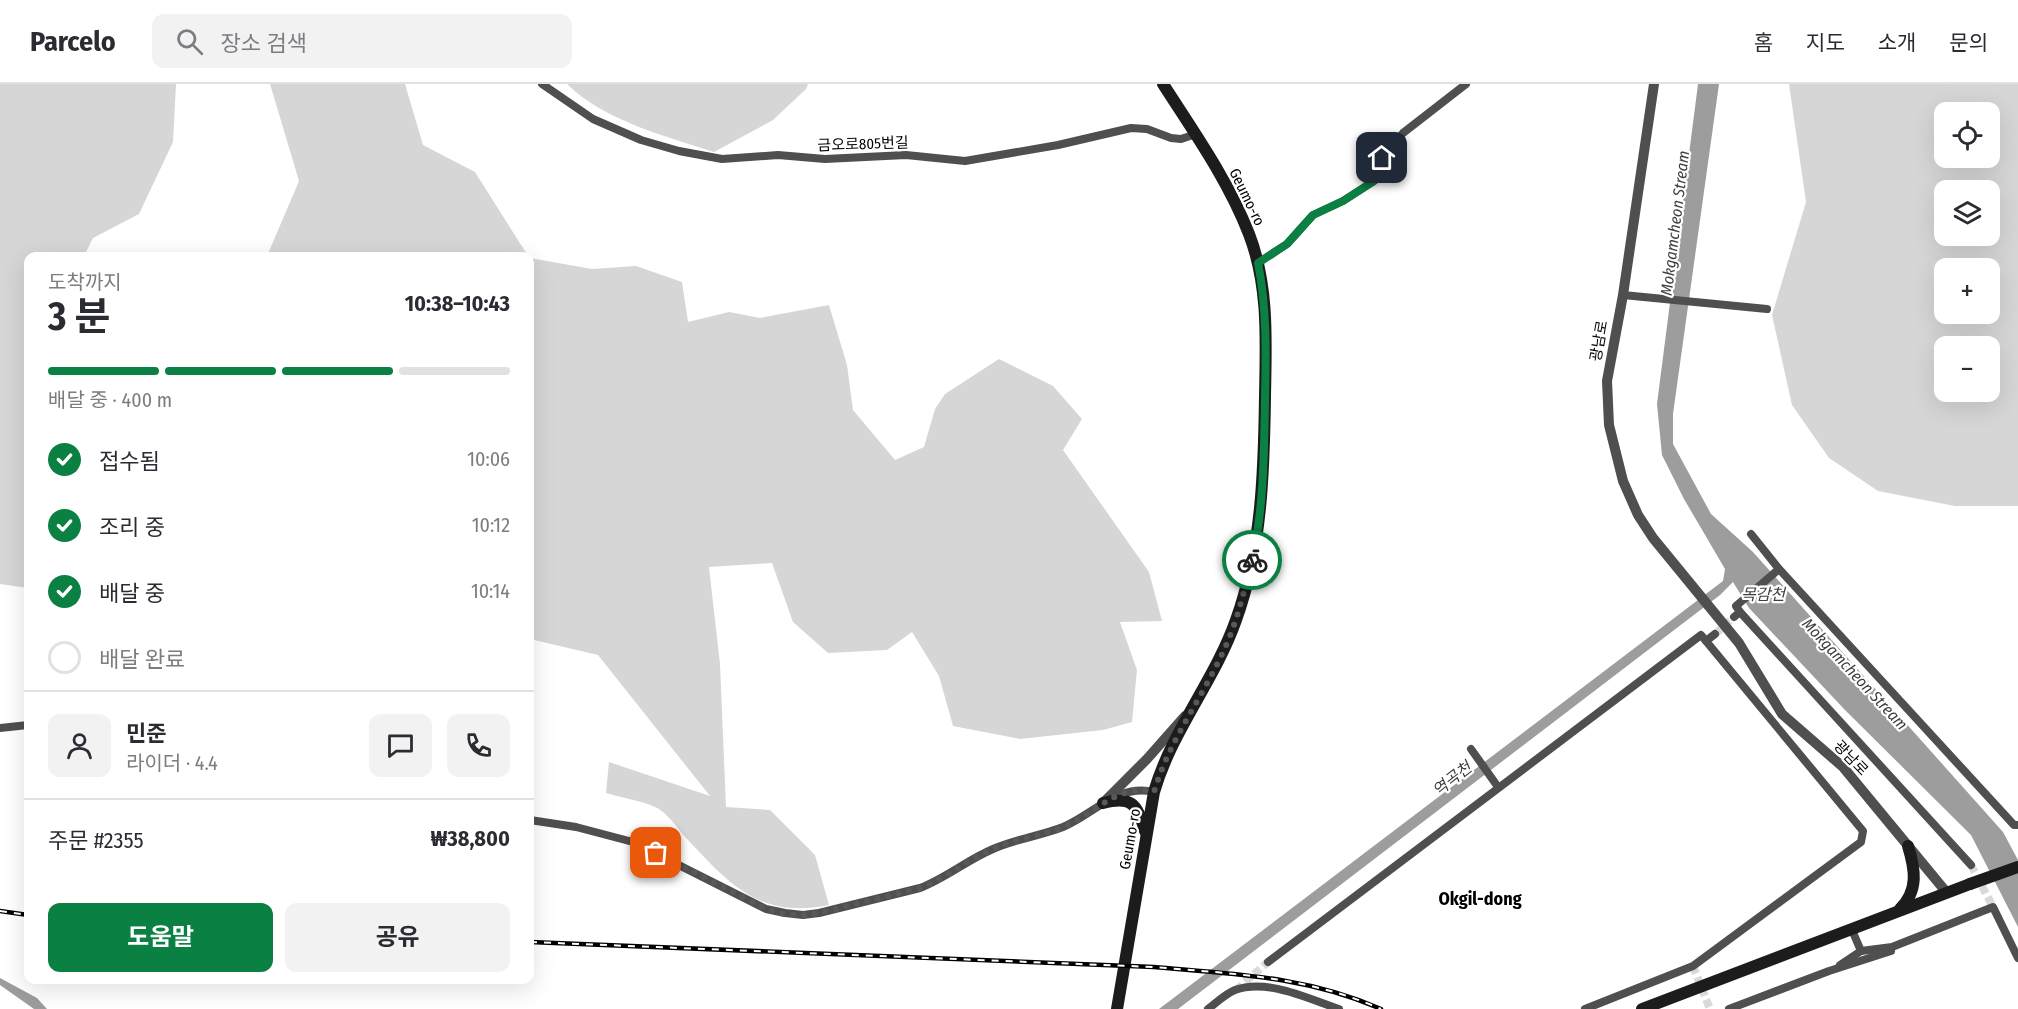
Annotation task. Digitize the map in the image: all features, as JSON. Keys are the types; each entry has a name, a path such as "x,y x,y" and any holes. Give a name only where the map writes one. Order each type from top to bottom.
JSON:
{"main road":[{"name":"Geumo-ro","path":"1117,1009 1154,792 1165,758 1223,652 1237,619 1258,525 1263,478 1266,353 1263,290 1258,263 1250,235 1233,198 1196,134 1163,84"},
{"path":"1102,803 1120,799 1133,804 1138,810 1146,833"},
{"path":"1895,913 1908,900 1914,885 1914,868 1908,846"},
{"path":"1642,1009 2018,867"}],"street":[{"name":"금오로805번길","path":"542,84 593,119 632,136 679,151 722,159 768,155 825,159 906,155 965,161 1058,145 1131,128 1147,129 1171,138 1181,139 1196,134"},
{"path":"1258,263 1287,244 1313,215 1343,201 1374,181 1379,176 1382,158 1402,133 1466,84"},
{"name":"광남로","path":"1654,84 1623,295 1607,381 1609,425 1615,455 1638,515 1689,584 1739,643 1782,714 1843,767 1947,892"},
{"path":"1623,295 1767,309"},
{"path":"1751,534 1779,569 2014,825 2018,825"},
{"path":"1779,569 1737,612 1971,865"},
{"path":"1706,641 1715,634"},
{"path":"1268,962 1701,635 1863,831 1861,842 1693,966 1585,1009"},
{"path":"1102,803 1147,759 1195,704"},
{"path":"0,728 24,725"},
{"path":"1471,749 1498,787"},
{"path":"534,821 576,827 633,842 766,909 803,915 895,895 929,884 990,850 1062,827 1102,803 1131,790 1154,792"},
{"path":"1829,971 1861,951 1892,947 1993,907 2018,958"},
{"path":"1852,930 1861,951"},
{"path":"1729,1009 1829,971 1891,952 1907,941"},
{"path":"1208,1009 1235,990 1260,988 1279,990 1339,1009"}],"shaded area":[{"path":"0,84 176,84 173,142 139,214 93,238 86,252 24,252 24,587 0,584"},
{"path":"270,84 405,84 423,145 475,172 525,252 269,252 299,181"},
{"path":"567,84 808,84 806,89 773,120 714,152 617,118 582,97"},
{"path":"1789,84 2018,84 2018,506 1955,506 1878,491 1829,458 1792,405 1772,315 1806,202"},
{"path":"534,259 592,269 636,266 682,282 688,322 729,312 760,318 829,305 847,365 853,410 895,460 924,447 935,409 945,394 999,359 1053,386 1082,419 1063,450 1149,572 1162,621 1120,622 1137,670 1132,722 1103,730 1020,739 953,726 939,676 912,632 887,650 828,653 793,622 772,563 709,567 720,664 726,807 770,810 815,855 829,905 805,908 766,903 749,895 719,872 659,809 606,793 609,762 710,796 598,655 534,640"}],"water":[{"name":"목감천","path":"1698,84 1719,84 1673,414 1673,444 1711,514 1753,552 2003,832 2018,860 2018,927 1971,835 1845,710 1749,608 1733,582 1720,595 1178,1009 1159,1009 1723,581 1725,569 1684,499 1662,455 1657,404"},
{"path":"0,978 37,998 47,1009 34,1009 0,985"}],"tunnel":[{"path":"1715,634 1734,617"},
{"path":"1971,865 1993,907"},
{"path":"1236,990 1268,962"},
{"path":"1693,966 1710,1009"}],"railway":[{"path":"0,911 24,914"},
{"path":"534,942 1154,967 1269,978 1297,983 1353,998 1381,1009"}],"way so far":[{"path":"656,853 766,909 784,914 803,915 920,888 938,881 990,850 1062,827 1102,803 1131,790 1143,789 1154,792 1165,758 1223,652 1237,619 1252,560"}],"district":[{"name":"Okgil-dong","path":"1480,899"}],"route":[{"path":"1252,560 1263,478 1265,417 1265,316 1258,263 1287,244 1313,215 1343,201 1374,181 1379,176 1382,158"}],"water label":[{"name":"Mokgamcheon Stream","path":"1675,223"},
{"name":"Mokgamcheon Stream","path":"1855,674"},
{"name":"역곡천","path":"1452,779"}]}
